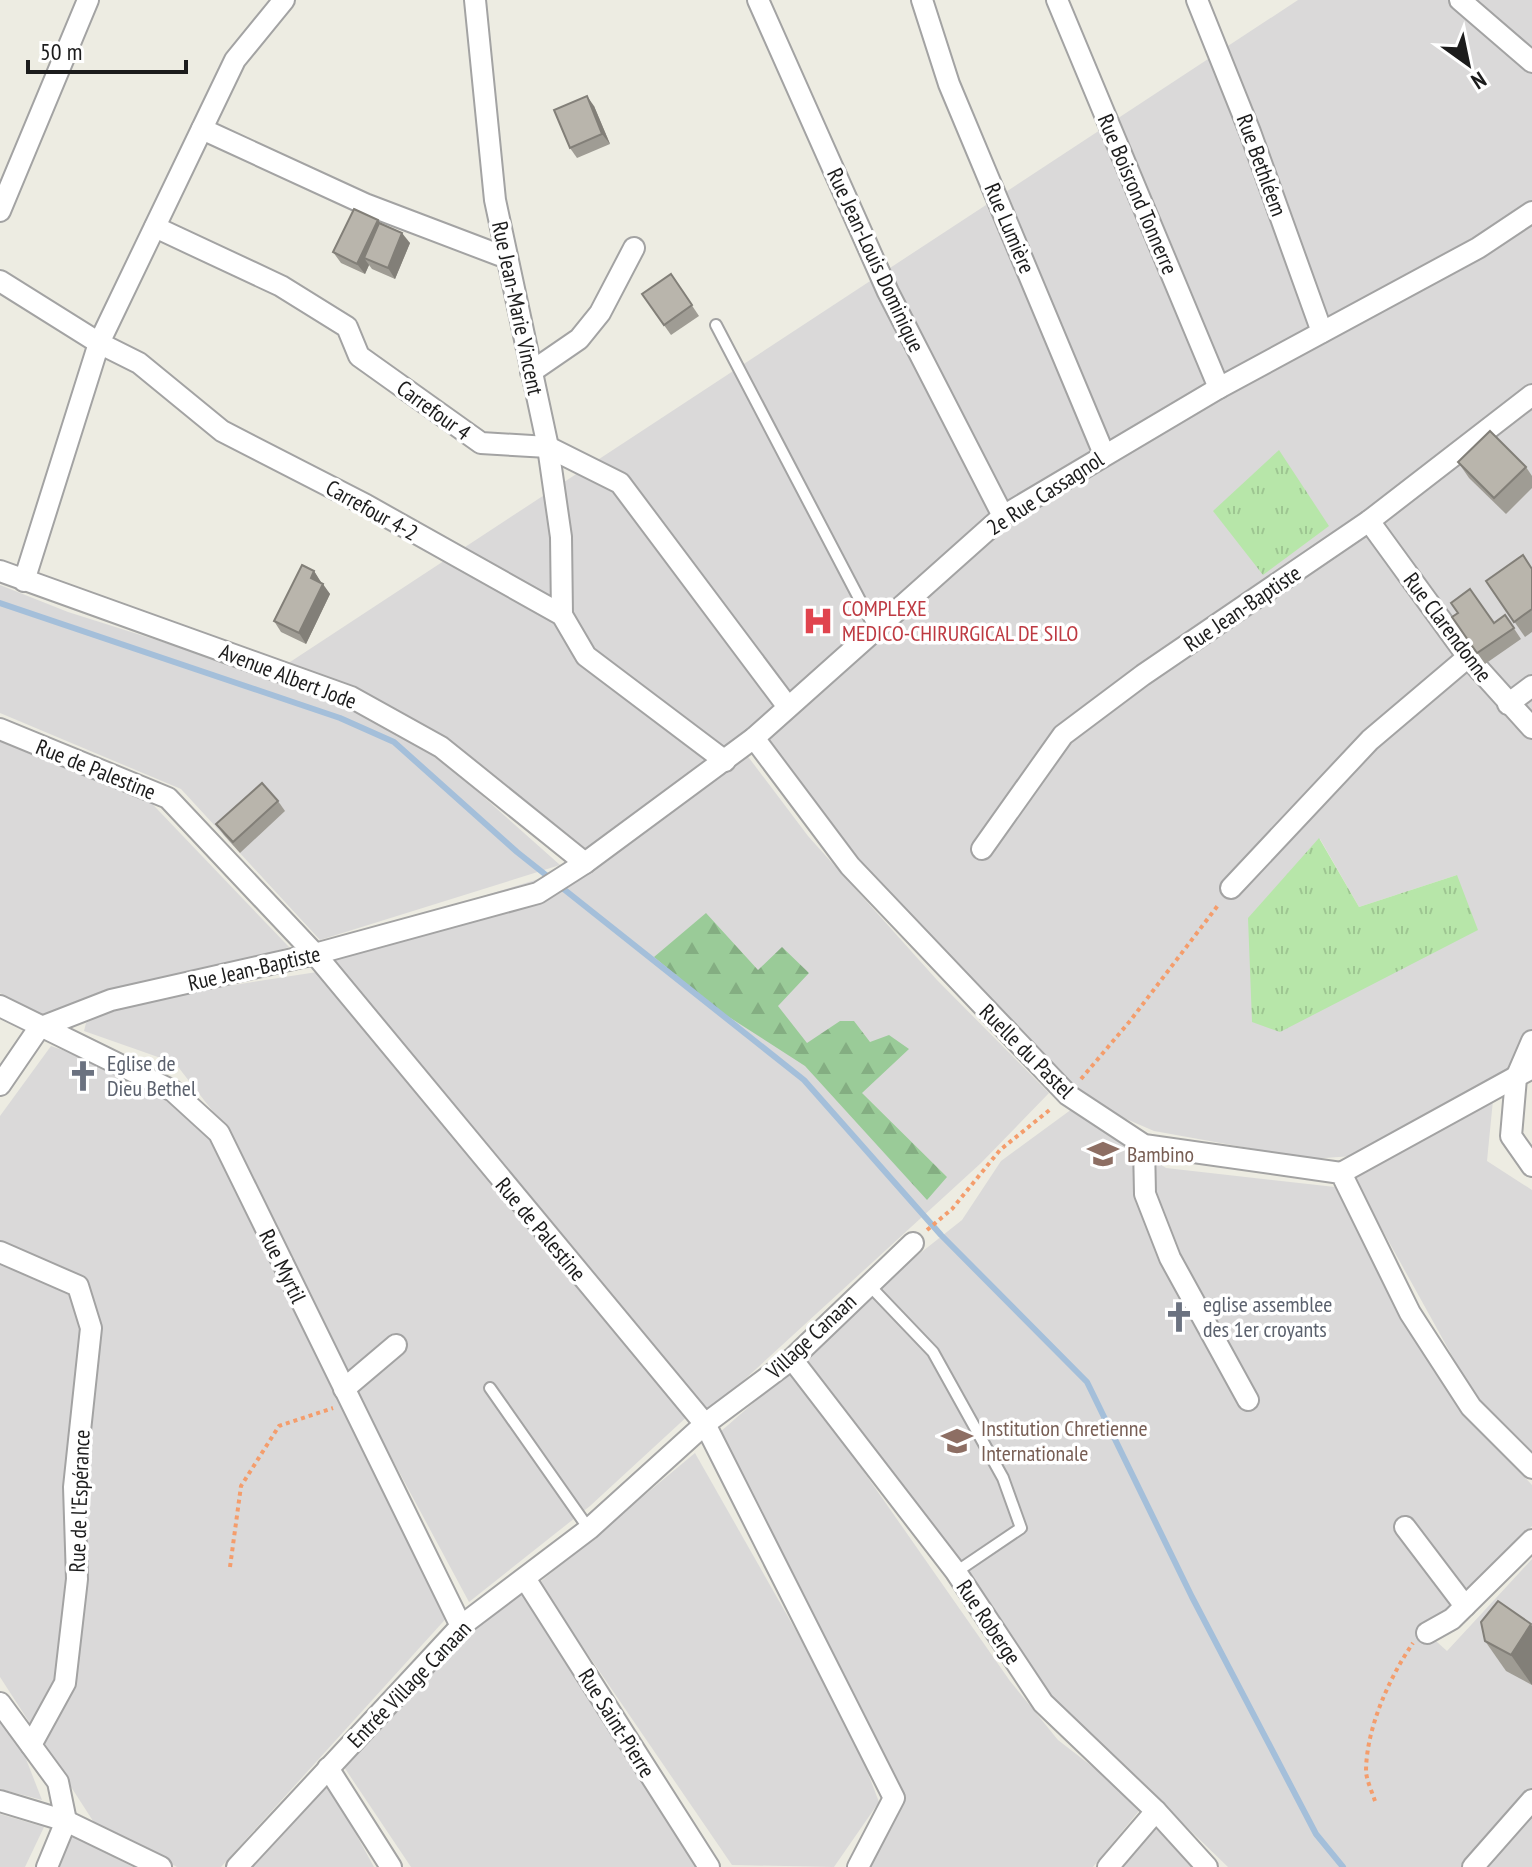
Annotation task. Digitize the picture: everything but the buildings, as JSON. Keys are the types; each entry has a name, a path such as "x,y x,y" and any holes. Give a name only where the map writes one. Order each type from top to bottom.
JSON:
{"street":[{"path":"0,211 88,0"},
{"path":"24,581 99,343 235,60 284,0"},
{"name":"Rue Jean-Marie Vincent","path":"473,0 495,200 548,447 561,537 562,615"},
{"name":"Rue Jean-Louis Dominique","path":"758,0 888,292 1003,516"},
{"name":"Rue Lumière","path":"922,0 949,84 1104,454"},
{"name":"Rue Boisrond Tonnerre","path":"1057,0 1219,388"},
{"name":"Rue Bethléem","path":"1197,0 1250,132 1322,332"},
{"path":"1460,0 1532,62"},
{"path":"202,129 365,204 507,258"},
{"name":"2e Rue Cassagnol","path":"577,869 754,738 874,627 1003,516 1219,388 1478,248 1532,212"},
{"name":"Carrefour 4","path":"155,227 281,286 347,327 359,356 481,443 548,447 620,483 788,707"},
{"path":"531,372 579,339 600,313 634,248"},
{"name":"Carrefour 4-2","path":"0,281 99,343 139,363 222,431 366,505 562,615"},
{"name":"Rue Jean-Baptiste","path":"982,849 1063,735 1143,675 1369,521 1532,395"},
{"name":"Rue Clarendonne","path":"1369,521 1468,657 1532,728"},
{"name":"Avenue Albert Jode","path":"0,571 351,697 441,747 577,869"},
{"path":"562,615 586,656 725,761"},
{"path":"1231,888 1370,740 1468,657"},
{"path":"1508,704 1532,686"},
{"name":"Rue de Palestine","path":"0,729 168,798 315,954 705,1424 894,1798 858,1867"},
{"name":"Ruelle du Pastel","path":"754,738 850,866 1068,1095 1144,1145 1341,1173"},
{"name":"Rue Jean-Baptiste","path":"39,1028 111,1000 315,954 538,893 577,869"},
{"name":"Rue Myrtil","path":"0,1006 39,1028 173,1091 219,1133 461,1626"},
{"path":"0,1085 39,1028"},
{"path":"1532,1041 1511,1136 1532,1166"},
{"path":"1524,1073 1341,1173 1410,1313 1471,1407 1532,1468"},
{"path":"1144,1145 1145,1194 1170,1258 1248,1400"},
{"name":"Village Canaan","path":"705,1424 792,1359 867,1283 913,1243"},
{"name":"Rue de l'Espérance","path":"0,1252 78,1286 91,1328 74,1487 77,1579 65,1683 31,1745"},
{"path":"347,1396 396,1345"},
{"name":"Rue Roberge","path":"792,1359 956,1572 1043,1703 1156,1811 1207,1867"},
{"name":"Entrée Village Canaan","path":"237,1867 461,1626 526,1580 589,1529 705,1424"},
{"path":"1405,1527 1465,1606"},
{"path":"1427,1633 1452,1619 1532,1540"},
{"name":"Rue Saint-Pierre","path":"526,1580 709,1867"},
{"path":"0,1703 58,1782 66,1821 47,1867"},
{"path":"328,1768 391,1867"},
{"path":"1473,1867 1532,1800"},
{"path":"0,1801 66,1821 161,1867"},
{"path":"1108,1867 1156,1811"}],"lane":[{"path":"716,325 874,627"},
{"path":"867,1283 933,1352 1003,1478 1021,1528 956,1572"},
{"path":"490,1388 589,1529"}],"path":[{"path":"913,1243 952,1209 1000,1150 1068,1095 1130,1021 1231,888"},
{"path":"230,1567 241,1486 279,1426 347,1396"},
{"path":"1375,1801 1366,1774 1385,1693 1412,1644 1427,1633"}],"shaded area":[{"path":"1298,0 1532,0 1532,202 1372,298 1187,396 1086,455 930,568 740,746 808,836 937,980 1049,1093 981,1163 709,1412 580,1265 320,947 564,871 585,854 445,743 287,664"},
{"path":"1532,217 1532,1055 1469,1097 1353,1156 1310,1159 1154,1131 1089,1103 860,871 765,745 894,607 1143,432","holes":["1320,839 1359,907 1457,875 1252,1022"]},
{"path":"0,585 68,612 349,701 432,751 560,865 320,940 181,789 0,713"},
{"path":"0,740 138,789 289,947 46,1020 0,993"},
{"path":"317,972 498,1192 691,1413 590,1506 469,1602 354,1388 229,1132 175,1063 84,1031 86,1023 125,1002"},
{"path":"51,1046 122,1071 215,1134 451,1613 221,1867 177,1867 95,1824 0,1677 0,1116"},
{"path":"1493,1100 1487,1161 1532,1190 1532,1455 1476,1399 1353,1177"},
{"path":"1072,1109 1166,1168 1335,1187 1462,1411 1532,1485 1532,1526 1427,1633 1447,1651 1532,1559 1532,1867 1228,1867 1049,1694 807,1359 899,1270 962,1220 1001,1161"},
{"path":"792,1369 1010,1681 1058,1740 1143,1806 1093,1867 866,1867 906,1798 719,1433"},
{"path":"695,1453 850,1726 879,1802 834,1867 732,1865 539,1583"},
{"path":"522,1593 698,1867 411,1867 344,1767 469,1633"},
{"path":"0,1718 19,1741 42,1800 0,1789"},
{"path":"328,1783 374,1867 249,1867"},
{"path":"0,1814 44,1827 25,1867 0,1867"},
{"path":"1144,1819 1159,1827 1196,1867 1117,1867"},
{"path":"68,1834 133,1867 55,1867"}],"green space":[{"path":"1279,450 1329,526 1263,575 1213,511"},
{"path":"1319,838 1359,907 1457,875 1478,930 1280,1032 1252,1022 1248,918"},
{"path":"706,913 758,970 782,947 809,973 778,1006 807,1043 840,1021 854,1021 870,1042 889,1035 909,1049 862,1093 947,1177 927,1200 805,1066 718,1010 654,957"}],"waterway":[{"path":"0,603 340,718 394,742 517,852 804,1080 941,1235 1087,1382 1192,1597 1316,1834 1343,1867"}],"place":[{"name":"COMPLEXE MEDICO-CHIRURGICAL DE SILO","path":"818,621"},
{"name":"Eglise de Dieu Bethel","path":"83,1076"},
{"name":"Bambino","path":"1103,1154"},
{"name":"eglise assemblee des 1er croyants","path":"1179,1317"},
{"name":"Institution Chretienne Internationale","path":"957,1441"}]}
